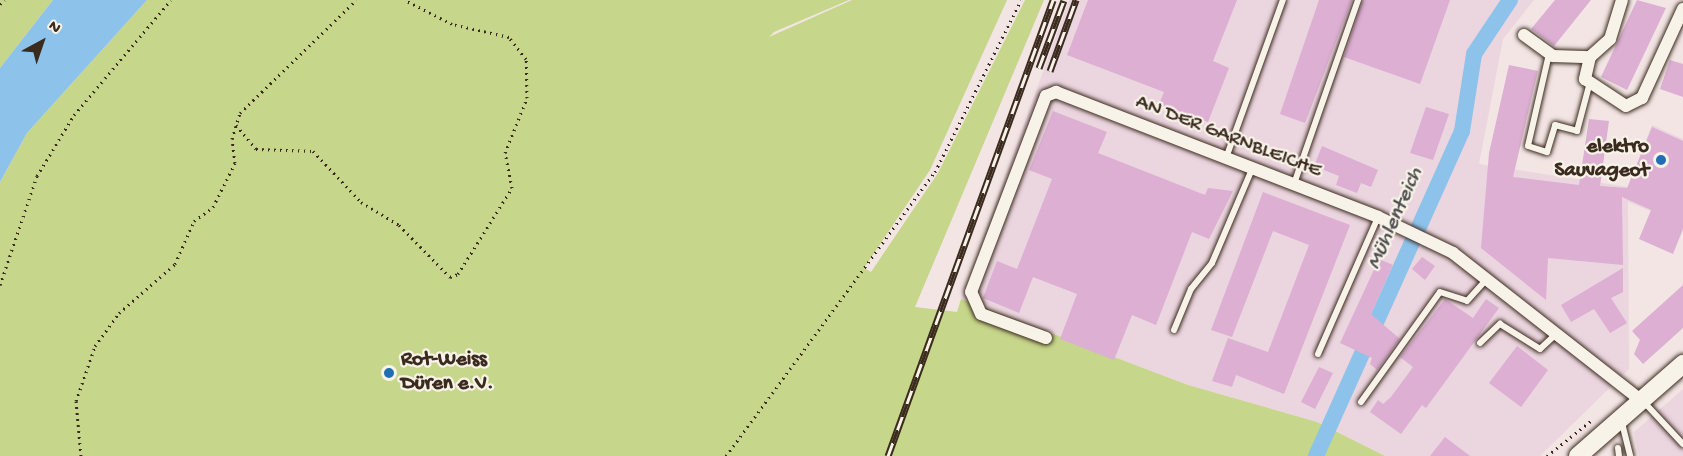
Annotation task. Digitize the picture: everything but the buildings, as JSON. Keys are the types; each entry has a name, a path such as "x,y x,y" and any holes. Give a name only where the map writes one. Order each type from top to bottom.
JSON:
{"main road":[{"path":"1578,456 1683,364"}],"street":[{"path":"1524,35 1549,53 1566,60 1590,57 1610,39 1622,0"},
{"path":"1590,57 1589,86 1626,106 1638,104 1683,9"},
{"name":"AN DER GARNBLEICHE","path":"1046,338 981,314 971,292 1049,93 1294,184 1377,217 1422,241 1452,253 1488,277 1642,401"}],"lane":[{"path":"1226,159 1283,0"},
{"path":"1294,184 1359,0"},
{"path":"1549,53 1528,146 1547,152 1555,125 1577,132 1589,86"},
{"path":"1174,330 1191,289 1212,263 1252,169"},
{"path":"1318,354 1377,217"},
{"path":"1361,402 1440,292 1467,301 1488,277"},
{"path":"1480,343 1500,324 1540,349 1558,332"},
{"path":"1642,401 1683,444"},
{"path":"1621,419 1630,456"},
{"path":"1617,448 1618,456"}],"path":[{"path":"0,4 5,0"},
{"path":"0,285 37,176 74,115 171,0"},
{"path":"81,456 76,401 94,346 119,313 176,264 194,221 213,207 235,163 236,124 240,113 277,72 356,0"},
{"path":"236,124 256,149 313,151 353,195 399,225 450,277 458,274 512,189 505,153 527,98 526,59 509,37 452,24 405,0"},
{"path":"726,456 935,172 1021,0"}],"shaded area":[{"path":"1069,0 1534,0 1503,39 1479,164 1628,187 1652,125 1683,139 1683,224 1628,202 1629,369 1540,456 1385,456 1317,422 1188,385 961,299"},
{"path":"1683,389 1683,456 1639,456 1634,432"}],"green space":[{"path":"0,0 53,0 0,68"},
{"path":"147,0 849,0 774,32 769,37 852,0 1007,0 930,170 864,268 871,272 938,173 1025,0 1044,0 915,307 957,312 961,299 1188,385 1317,422 1385,456 0,456 0,182 27,133"}],"water":[{"path":"53,0 147,0 27,133 0,182 0,68"}],"waterway":[{"name":"Mühlenteich","path":"1316,456 1462,131 1474,54 1510,0"}],"railway":[{"path":"888,456 1053,0"},
{"path":"1039,68 1064,0"},
{"path":"1050,71 1076,0"}],"place":[{"name":"elektro Sauvageot","path":"1661,160"},
{"name":"Rot-Weiss Düren e.V.","path":"389,373"}]}
